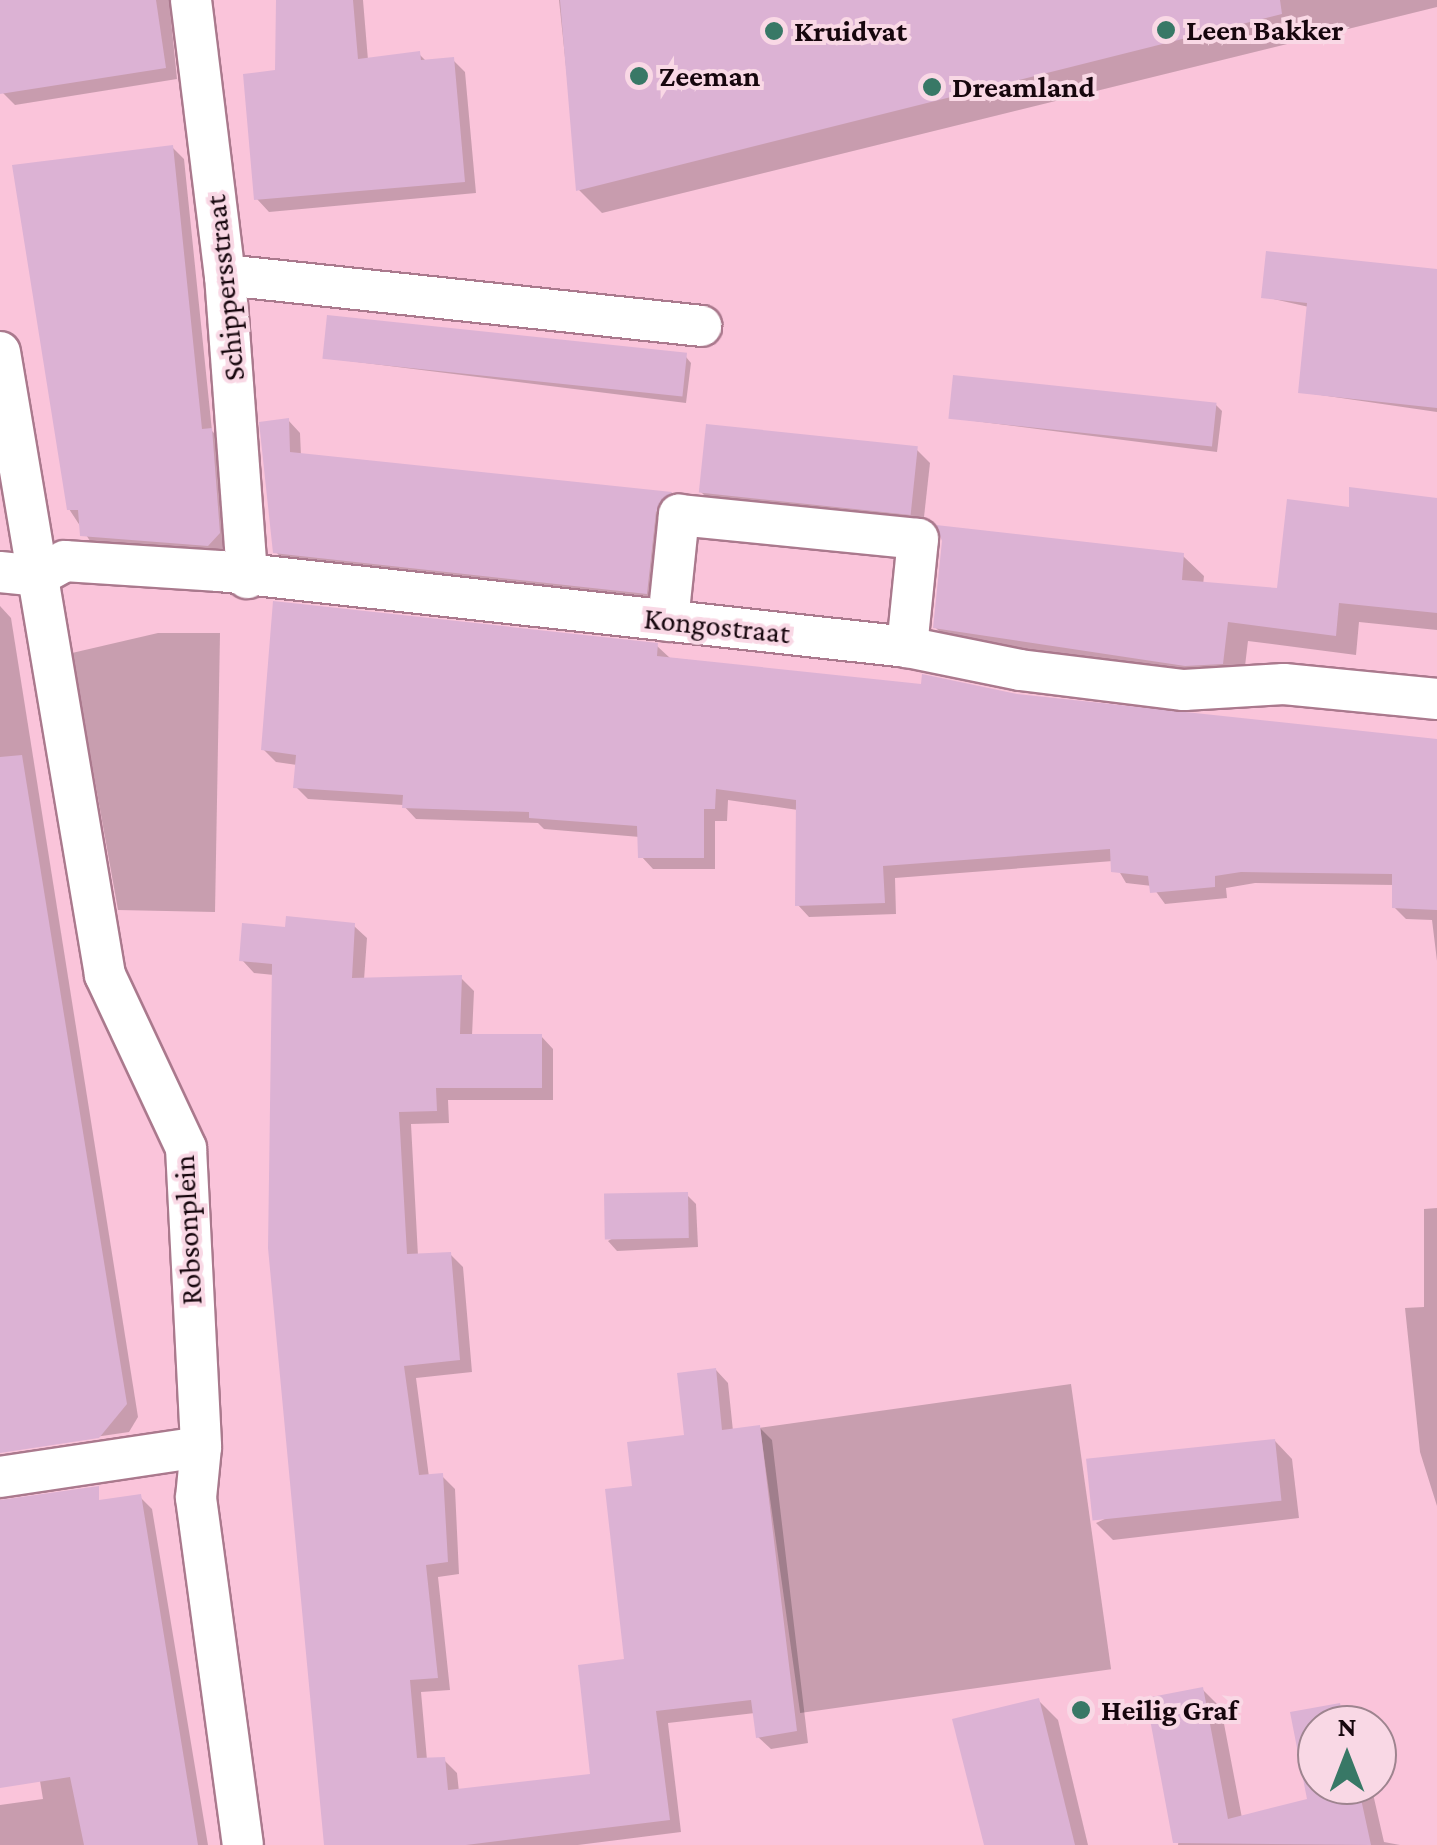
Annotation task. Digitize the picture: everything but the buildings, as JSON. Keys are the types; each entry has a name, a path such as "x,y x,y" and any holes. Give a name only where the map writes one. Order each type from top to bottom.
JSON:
{"street":[{"name":"Schippersstraat","path":"191,0 226,275 246,578"},
{"path":"226,275 701,326"},
{"name":"Robsonplein","path":"0,352 19,574 104,974 186,1148 201,1447 196,1498 243,1845"},
{"path":"668,621 680,516 918,539 907,647"},
{"name":"Kongostraat","path":"19,574 66,561 907,647 1020,670 1184,690 1284,684 1437,699"},
{"path":"0,1477 201,1447"}],"shaded area":[{"path":"158,633 220,633 215,912 118,910 72,653"},
{"path":"1071,1384 1111,1669 800,1713 760,1428"}],"place":[{"name":"Leen Bakker","path":"1166,30"},
{"name":"Kruidvat","path":"774,31"},
{"name":"Zeeman","path":"639,76"},
{"name":"Dreamland","path":"932,87"},
{"name":"Heilig Graf","path":"1081,1710"}]}
